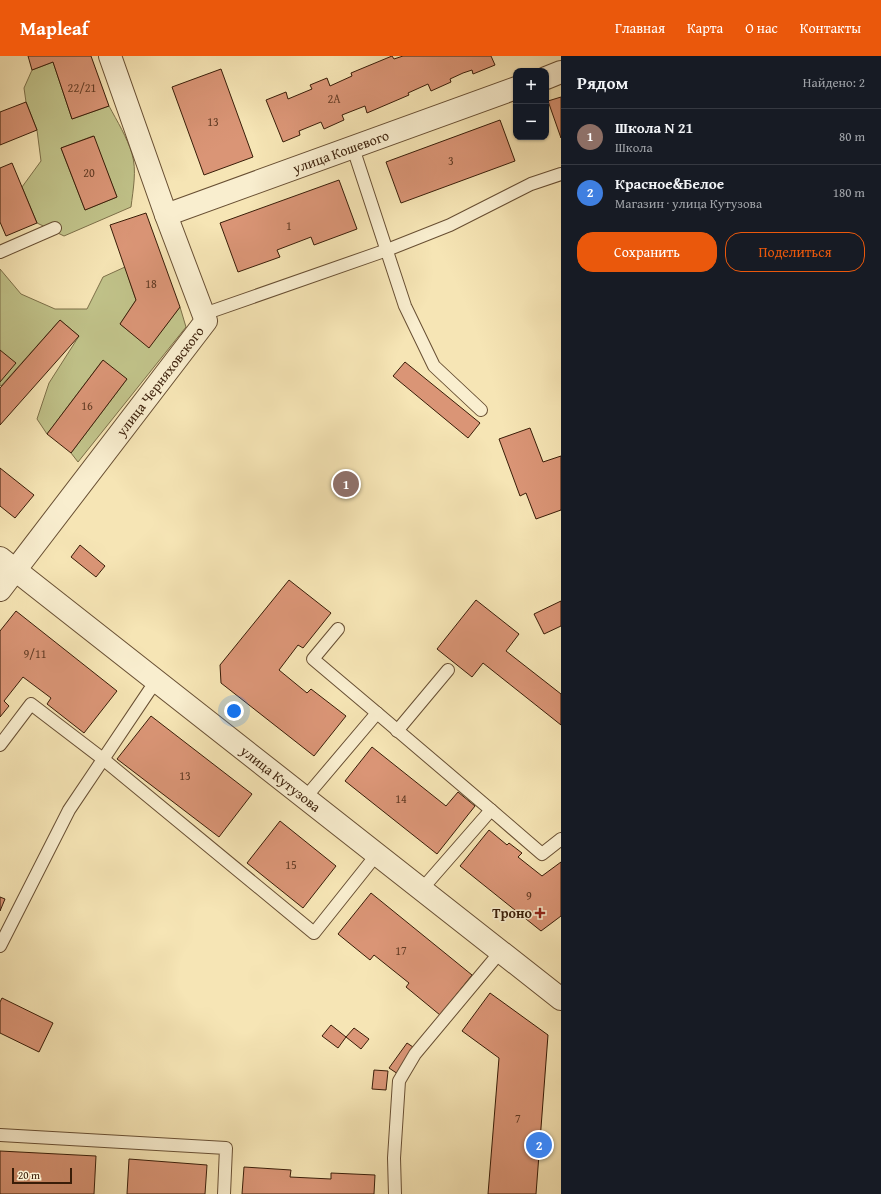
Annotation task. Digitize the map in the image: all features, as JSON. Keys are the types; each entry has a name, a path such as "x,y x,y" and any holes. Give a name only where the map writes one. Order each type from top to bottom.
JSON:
{"street":[{"name":"улица Черняховского","path":"0,590 8,564 206,321 166,215 110,56"},
{"path":"549,77 561,72"},
{"name":"улица Кошевого","path":"166,215 513,89"},
{"name":"улица Кутузова","path":"8,564 561,999"}],"lane":[{"path":"353,148 405,306 434,366 481,410"},
{"path":"204,314 387,250 450,225 531,184 561,174"},
{"path":"0,252 55,228"},
{"path":"338,630 313,659 542,854 561,839"},
{"path":"397,731 448,670"},
{"path":"0,946 69,810 149,691 157,682"},
{"path":"0,745 31,704 103,759 314,933 377,854"},
{"path":"305,798 377,713"},
{"path":"422,889 491,810"},
{"path":"395,1194 394,1158 399,1081 415,1054 501,951"},
{"path":"0,1135 226,1148 224,1194"}],"green space":[{"path":"53,62 72,119 109,106 122,129 132,154 134,180 131,207 64,236 37,223 22,187 41,161 37,130 26,102 24,88 32,70","holes":["93,136 117,197 85,210 61,148"]},
{"path":"125,267 136,300 120,324 149,347 180,307 186,327 78,462 71,453 127,379 102,361 47,434 37,419 49,383 79,336 60,320 1,386 0,269 21,294 55,309 87,309 103,277"}],"building":[{"path":"28,56 91,56 109,106 72,119 53,62 32,70"},
{"path":"392,56 394,59 403,56 491,56 495,65 473,74 472,70 463,73 450,79 451,82 431,91 428,84 408,93 409,95 367,113 365,106 342,115 344,120 324,129 321,122 299,131 300,135 283,142 266,100 286,92 288,99 312,89 310,85 327,78 330,86 352,76 351,73"},
{"path":"221,69 253,157 204,175 172,87"},
{"path":"561,97 561,138 549,104 549,101"},
{"path":"26,102 37,130 0,145 0,112"},
{"path":"500,120 515,161 401,203 386,162"},
{"path":"94,136 117,197 85,210 61,148"},
{"path":"12,163 37,223 6,236 0,222 0,168"},
{"path":"339,180 357,229 314,245 311,237 277,250 280,257 238,272 220,223"},
{"path":"146,213 180,307 149,348 120,324 136,300 110,225"},
{"path":"60,320 79,336 0,425 0,388"},
{"path":"0,350 16,363 0,382"},
{"path":"103,360 127,379 71,453 47,434"},
{"path":"405,362 480,423 468,438 393,376"},
{"path":"530,428 543,462 561,456 561,510 536,519 526,493 520,496 499,439"},
{"path":"0,468 34,495 15,518 0,506"},
{"path":"80,545 105,566 96,577 71,557"},
{"path":"289,580 331,613 303,648 298,645 279,670 307,693 311,689 346,716 314,756 221,683 220,665"},
{"path":"476,600 519,634 506,651 561,694 561,725 483,663 472,677 437,649"},
{"path":"561,601 561,626 544,634 534,614"},
{"path":"16,611 117,691 84,733 47,704 51,698 23,677 4,701 9,706 0,717 0,631"},
{"path":"151,716 252,794 219,837 117,759"},
{"path":"372,747 446,806 458,792 475,806 437,854 345,781"},
{"path":"280,821 336,866 303,908 247,863"},
{"path":"489,830 507,845 509,843 522,853 518,857 542,876 561,862 561,916 541,931 460,866"},
{"path":"371,893 472,975 440,1015 406,987 409,983 374,955 370,960 338,934"},
{"path":"0,897 5,899 0,911"},
{"path":"490,993 548,1035 536,1194 488,1194 499,1058 462,1031"},
{"path":"2,998 53,1023 39,1052 0,1033 0,1002"},
{"path":"331,1025 346,1037 338,1048 322,1036"},
{"path":"354,1028 369,1039 361,1049 346,1037"},
{"path":"407,1043 416,1049 398,1074 389,1068"},
{"path":"374,1070 388,1071 386,1090 372,1089"},
{"path":"0,1151 96,1156 94,1194 0,1194"},
{"path":"129,1159 207,1165 205,1194 127,1194"},
{"path":"244,1167 291,1170 290,1177 331,1179 331,1173 375,1175 374,1194 242,1194"}],"place":[{"name":"Школа N 21","path":"346,484"},
{"name":"Троно","path":"540,913"},
{"name":"Красное&Белое","path":"539,1145"}]}
